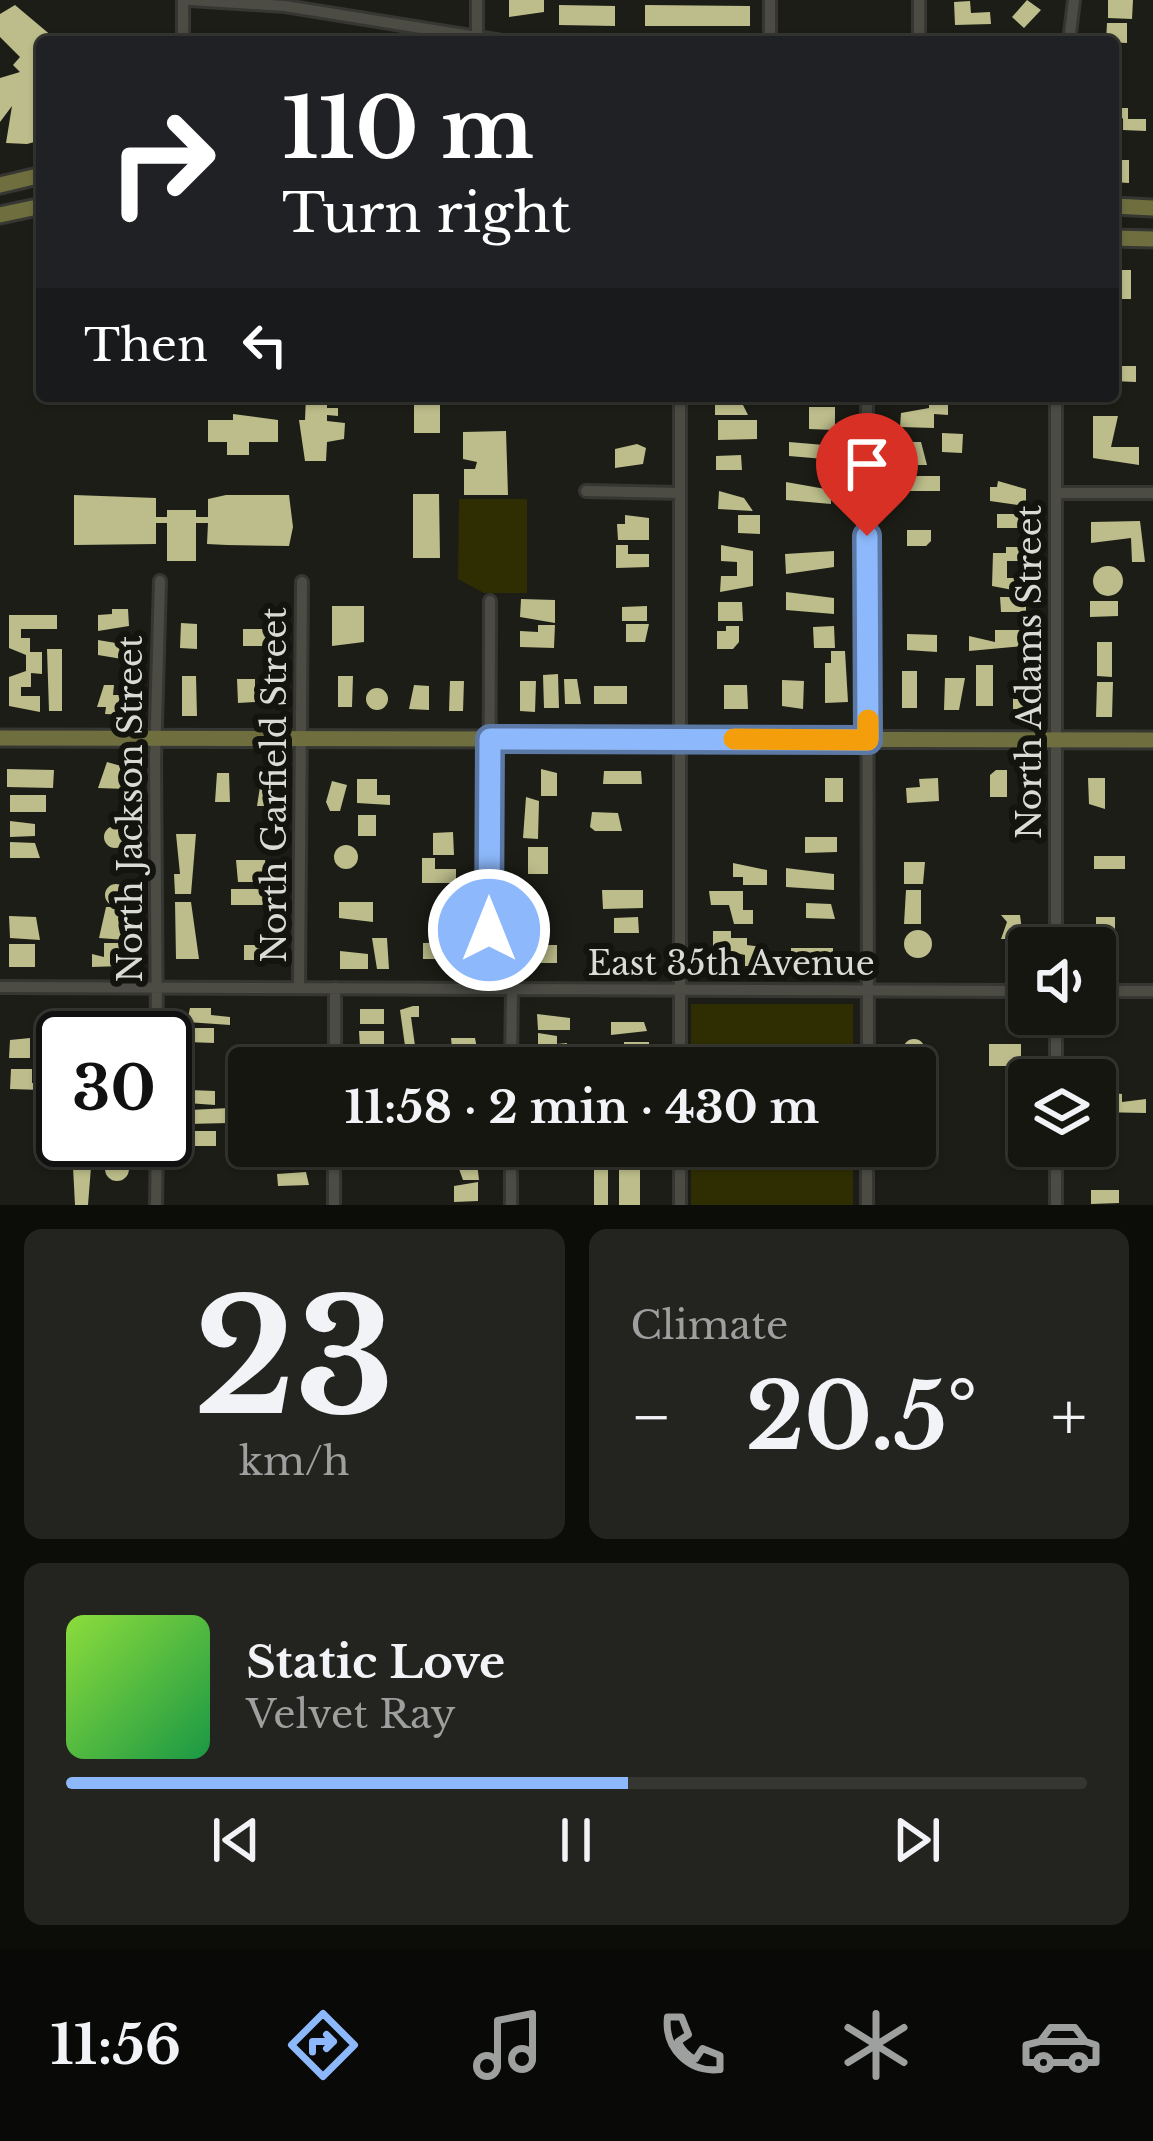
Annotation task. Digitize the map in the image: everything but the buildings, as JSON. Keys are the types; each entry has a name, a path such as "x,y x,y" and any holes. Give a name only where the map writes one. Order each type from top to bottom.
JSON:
{"street":[{"path":"184,36 187,0 332,6 460,36"},
{"path":"477,0 477,36"},
{"path":"770,0 770,36"},
{"path":"919,0 919,36"},
{"path":"1070,36 1074,0"},
{"path":"0,185 36,176"},
{"path":"1119,206 1153,208"},
{"path":"0,215 36,207"},
{"path":"1119,238 1153,239"},
{"path":"680,402 680,1047"},
{"path":"867,402 868,1047"},
{"name":"North Adams Street","path":"1056,402 1056,927"},
{"path":"586,491 680,493"},
{"path":"1056,493 1153,493"},
{"name":"North Jackson Street","path":"156,1011 160,581"},
{"name":"North Garfield Street","path":"299,988 302,582"},
{"path":"489,989 490,601"},
{"path":"0,738 1153,740"},
{"name":"East 35th Avenue","path":"0,987 1008,991"},
{"name":"North Garfield Street","path":"334,1047 335,988"},
{"path":"512,989 512,1047"},
{"path":"1116,991 1153,992"},
{"path":"156,1205 157,1167"},
{"path":"334,1167 334,1205"},
{"path":"511,1167 511,1205"},
{"path":"680,1167 680,1205"},
{"path":"867,1167 867,1205"},
{"path":"1056,1167 1056,1205"}],"shaded area":[{"path":"459,499 527,499 527,593 484,593 458,579"},
{"path":"691,1004 853,1004 853,1047 691,1047"},
{"path":"691,1167 853,1167 853,1205 691,1205"}],"slow traffic":[{"path":"734,739 868,740 868,720"}],"route":[{"path":"489,930 490,739 868,740 867,536"}]}
